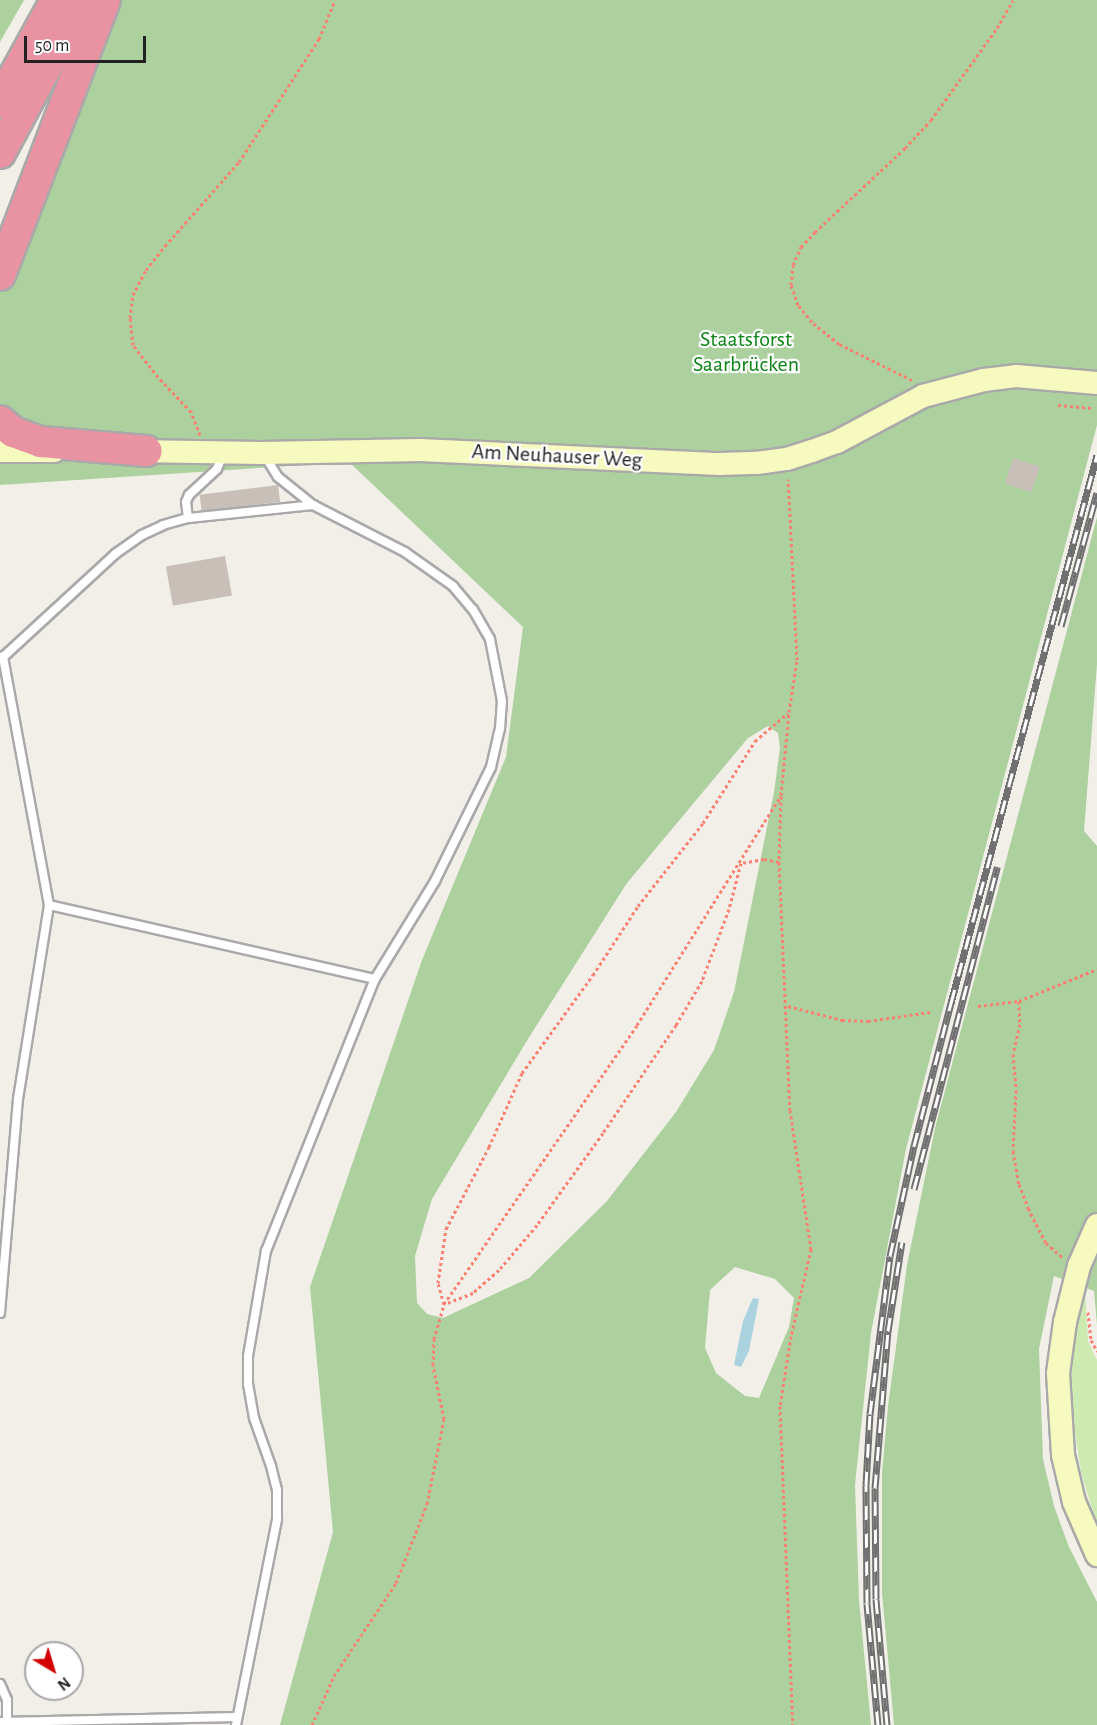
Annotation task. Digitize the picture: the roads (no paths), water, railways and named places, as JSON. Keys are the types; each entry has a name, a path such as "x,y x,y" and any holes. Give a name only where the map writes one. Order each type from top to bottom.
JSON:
{"highway":[{"path":"0,102 56,0"},
{"path":"0,153 82,0"},
{"path":"0,275 105,0"},
{"path":"0,421 13,432 41,442 147,451"}],"street":[{"name":"Am Neuhauser Weg","path":"0,452 262,453 420,450 720,464 788,459 837,442 923,396 984,380 1016,376 1090,382"},
{"path":"1097,1225 1078,1266 1065,1322 1058,1373 1058,1419 1063,1455 1074,1502 1097,1555"}],"lane":[{"path":"188,518 186,502 189,495 217,469 216,452"},
{"path":"0,1684 7,1700 5,1723 236,1721 277,1519 275,1482 254,1418 248,1384 248,1356 266,1251 375,979 435,881 491,767 500,729 502,701 490,639 473,610 453,586 405,552 313,505 279,477 262,453"},
{"path":"0,1313 18,1099 50,905 2,658 115,554 142,535 163,525 188,518 313,505"},
{"path":"50,905 375,979"}],"water":[{"path":"753,1298 759,1299 749,1351 741,1367 734,1365 743,1321"}],"railway":[{"path":"878,1725 867,1603 866,1485 870,1414 890,1256 914,1146 1097,455"},
{"path":"1061,626 1097,493"},
{"path":"914,1189 997,867"},
{"path":"887,1725 876,1599 875,1488 888,1331 902,1242"}],"park label":[{"name":"Staatsforst Saarbrücken","path":"746,352"}]}
